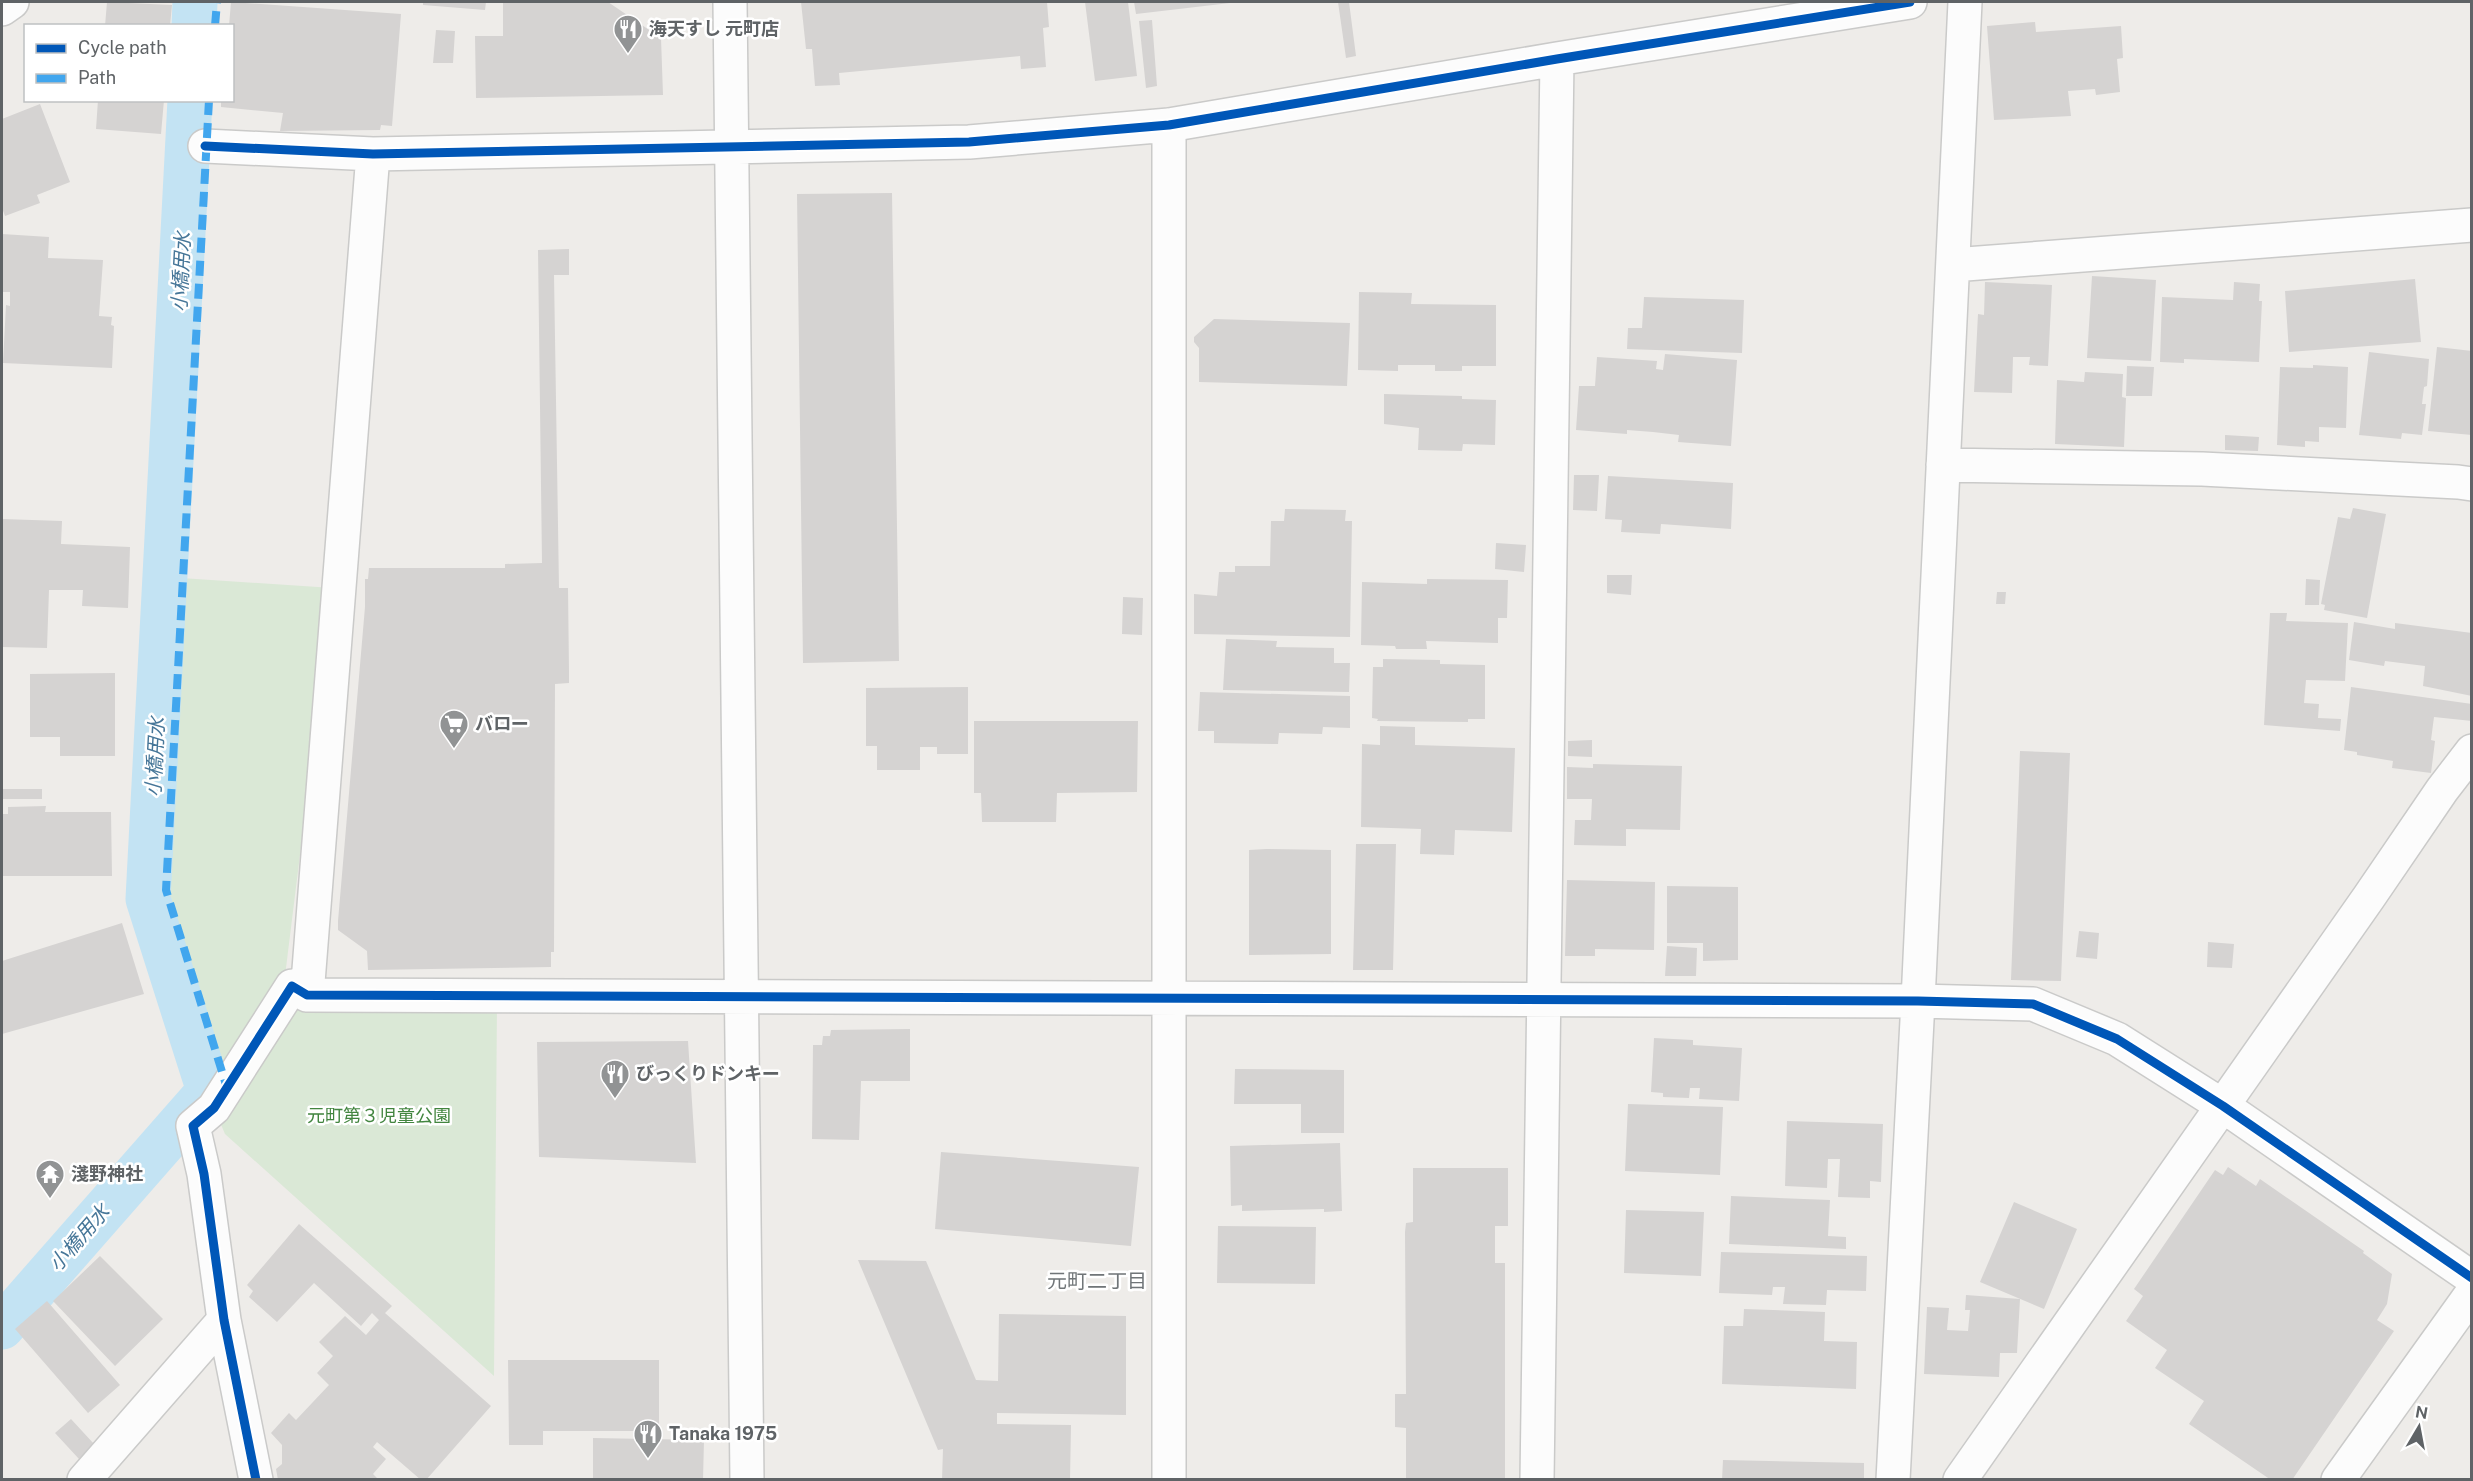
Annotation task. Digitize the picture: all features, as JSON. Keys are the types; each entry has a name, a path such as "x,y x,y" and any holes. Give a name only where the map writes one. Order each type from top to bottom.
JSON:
{"street":[{"path":"2,9 12,2"},
{"path":"730,2 747,1479"},
{"path":"205,146 373,154 969,142 1169,125 1910,2"},
{"path":"1893,1479 1965,2"},
{"path":"1537,1479 1557,59"},
{"path":"1169,125 1169,1479"},
{"path":"307,995 373,154"},
{"path":"1953,265 2472,225"},
{"path":"1943,465 2202,469 2472,484"},
{"path":"1960,1479 2442,790 2472,751"},
{"path":"256,1479 224,1320 204,1174 193,1126 214,1108 292,986 307,995 1169,997 1918,1001 2033,1004 2117,1039 2223,1106 2472,1278"},
{"path":"2338,1479 2472,1293"},
{"path":"84,1479 224,1320"}],"green space":[{"name":"元町第３児童公園","path":"166,577 333,588 286,968 292,986 497,1003 494,1376 225,1134 214,1108 148,899"}],"building":[{"path":"107,2 172,5 170,24 105,24"},
{"path":"231,2 401,14 392,126 381,125 380,130 280,131 283,113 221,107 221,102 234,102 234,24 229,24"},
{"path":"423,2 486,2 485,10 423,5"},
{"path":"503,2 608,2 661,38 663,95 476,98 475,36 503,36"},
{"path":"801,2 1047,2 1049,27 1043,28 1046,67 1021,69 1020,56 839,73 840,85 815,86 812,49 806,49"},
{"path":"1085,2 1128,2 1137,76 1095,81"},
{"path":"1134,2 1230,2 1230,3 1136,14"},
{"path":"1338,2 1349,2 1356,56 1346,58"},
{"path":"1152,20 1157,86 1146,88 1139,21"},
{"path":"2035,22 2036,32 2121,26 2123,58 2117,59 2120,92 2096,95 2095,89 2068,91 2071,116 1994,120 1987,26"},
{"path":"436,30 455,31 453,63 433,63"},
{"path":"98,102 164,102 161,134 96,129"},
{"path":"40,104 70,182 37,195 40,203 5,216 2,208 2,119"},
{"path":"892,193 899,661 803,663 797,194"},
{"path":"2,234 49,237 48,258 103,260 99,316 112,317 111,325 114,326 112,368 3,363 6,305 10,306 10,292 2,292"},
{"name":"バロー","path":"569,249 569,275 554,275 559,588 568,588 569,683 555,684 554,952 551,952 551,967 368,970 367,951 338,930 365,607 365,579 368,579 369,568 505,568 505,564 542,563 538,250"},
{"path":"2092,276 2156,280 2151,361 2087,358"},
{"path":"2415,279 2421,342 2289,352 2285,291"},
{"path":"1985,282 2052,285 2048,366 2029,365 2030,357 2013,357 2012,393 1974,392 1978,314 1984,315"},
{"path":"2234,282 2260,284 2259,301 2262,301 2259,362 2184,359 2184,363 2160,362 2162,297 2233,300"},
{"path":"1359,292 1412,293 1411,304 1496,305 1496,366 1462,366 1462,371 1435,371 1435,365 1398,365 1398,371 1358,370"},
{"path":"1644,297 1744,300 1742,353 1627,349 1628,328 1642,328"},
{"path":"1214,319 1350,323 1347,386 1199,382 1199,348 1194,342 1194,337"},
{"path":"2437,347 2472,351 2472,435 2428,431"},
{"path":"2369,352 2429,359 2427,386 2424,387 2422,404 2426,404 2422,435 2402,433 2401,439 2359,435"},
{"path":"1665,354 1737,360 1731,446 1678,442 1679,435 1653,432 1627,430 1627,434 1576,430 1579,386 1595,386 1597,357 1657,361 1656,369 1663,370"},
{"path":"2313,365 2348,367 2346,428 2319,427 2319,442 2305,441 2305,447 2277,445 2280,367 2313,368"},
{"path":"2127,366 2154,367 2152,396 2126,396"},
{"path":"2085,372 2123,374 2122,397 2126,398 2124,447 2055,444 2057,380 2084,382"},
{"path":"1384,394 1462,396 1462,399 1496,400 1495,445 1463,444 1462,451 1418,450 1419,428 1384,424"},
{"path":"2225,435 2259,437 2258,451 2225,450"},
{"path":"1574,475 1599,475 1597,511 1573,510"},
{"path":"1608,476 1733,483 1731,529 1661,524 1660,534 1621,532 1622,520 1605,519"},
{"path":"2353,508 2386,514 2367,618 2324,610 2325,605 2321,604 2338,517 2350,519"},
{"path":"1285,509 1346,510 1345,521 1352,521 1350,637 1194,634 1194,594 1217,596 1219,572 1235,572 1235,566 1270,566 1271,521 1284,521"},
{"path":"2,519 62,521 61,544 130,547 128,608 82,606 83,590 49,590 47,648 2,647"},
{"path":"1496,543 1526,545 1524,572 1495,569"},
{"path":"1607,575 1632,575 1631,595 1607,593"},
{"path":"1427,579 1508,580 1507,618 1498,618 1498,643 1426,641 1427,649 1396,649 1395,646 1361,645 1362,582 1427,584"},
{"path":"2306,579 2320,580 2319,605 2305,605"},
{"path":"1997,592 2006,592 2005,604 1996,604"},
{"path":"1123,597 1143,598 1142,635 1122,634"},
{"path":"2270,613 2287,613 2286,621 2348,623 2345,681 2306,680 2304,703 2319,704 2318,718 2341,719 2340,731 2264,725"},
{"path":"2354,622 2395,629 2395,623 2472,633 2472,696 2423,686 2425,666 2385,661 2384,666 2349,660"},
{"path":"1226,639 1277,641 1276,647 1334,648 1334,663 1350,663 1349,692 1223,690"},
{"path":"1383,659 1440,660 1440,664 1485,665 1485,719 1468,719 1468,722 1377,721 1378,719 1372,718 1373,667 1383,667"},
{"path":"115,673 115,756 60,756 60,737 30,737 30,674"},
{"path":"968,687 968,754 937,754 937,747 920,747 920,770 877,770 877,746 866,746 866,688"},
{"path":"2351,687 2472,704 2472,721 2434,717 2431,740 2435,741 2431,773 2392,768 2393,761 2357,755 2357,752 2344,750"},
{"path":"1200,692 1350,696 1350,728 1323,727 1322,734 1279,733 1278,744 1214,743 1214,731 1198,731"},
{"path":"974,721 1138,721 1137,792 1057,793 1056,822 982,822 981,793 974,793"},
{"path":"1380,726 1415,727 1415,745 1515,748 1512,832 1455,830 1454,855 1420,854 1421,829 1361,827 1362,744 1380,745"},
{"path":"1592,740 1592,757 1568,756 1568,741"},
{"path":"2020,751 2070,753 2061,981 2011,980"},
{"path":"1593,764 1682,766 1680,830 1626,829 1626,846 1574,845 1575,820 1591,820 1592,799 1567,799 1567,767 1593,768"},
{"path":"2,789 42,789 42,799 3,799"},
{"path":"46,806 45,812 111,812 112,876 2,876 2,814 8,814 8,807"},
{"path":"1356,844 1396,844 1393,970 1353,970"},
{"path":"1249,850 1331,850 1331,954 1249,955"},
{"path":"1567,880 1655,882 1654,950 1595,949 1595,956 1565,956"},
{"path":"1667,886 1738,887 1738,960 1703,961 1703,943 1667,943"},
{"path":"122,923 144,994 2,1034 2,961"},
{"path":"2079,931 2099,933 2097,959 2076,957"},
{"path":"2208,942 2234,944 2232,968 2207,967"},
{"path":"1667,946 1697,948 1696,976 1665,976"},
{"path":"910,1029 910,1081 861,1081 859,1140 812,1139 813,1045 822,1045 823,1036 830,1036 831,1030"},
{"path":"1654,1038 1693,1040 1693,1045 1742,1048 1739,1101 1699,1099 1700,1088 1690,1088 1689,1098 1663,1097 1663,1093 1651,1092"},
{"name":"びっくりドンキー","path":"688,1041 696,1163 539,1157 537,1042"},
{"path":"1235,1069 1344,1070 1344,1133 1301,1133 1301,1104 1234,1104"},
{"path":"1628,1104 1723,1107 1720,1175 1625,1171"},
{"path":"1787,1121 1883,1124 1881,1182 1870,1181 1870,1198 1838,1197 1840,1159 1828,1159 1827,1188 1785,1186"},
{"path":"1340,1143 1342,1211 1324,1212 1324,1209 1242,1211 1242,1205 1231,1206 1230,1146"},
{"path":"941,1152 1139,1167 1131,1246 935,1229"},
{"path":"2228,1167 2256,1186 2260,1179 2364,1251 2363,1253 2392,1274 2387,1304 2377,1320 2394,1331 2292,1480 2271,1480 2189,1424 2204,1401 2155,1368 2167,1350 2126,1321 2143,1296 2134,1289 2215,1170 2223,1175"},
{"path":"1413,1168 1508,1168 1508,1226 1495,1226 1495,1263 1505,1263 1505,1480 1406,1480 1406,1428 1395,1427 1395,1394 1406,1394 1405,1232 1406,1223 1413,1222"},
{"path":"1731,1196 1830,1200 1828,1236 1846,1237 1846,1249 1729,1244"},
{"path":"2014,1202 2077,1229 2044,1309 1980,1282"},
{"path":"1626,1210 1704,1212 1701,1276 1624,1273"},
{"path":"299,1224 392,1306 385,1313 491,1406 426,1480 421,1480 377,1442 373,1447 386,1459 373,1474 379,1480 278,1480 276,1469 282,1464 282,1445 271,1433 289,1413 296,1420 329,1385 317,1373 333,1356 319,1342 345,1316 366,1335 379,1320 372,1313 361,1326 314,1283 277,1322 249,1297 253,1291 247,1285"},
{"path":"1218,1226 1316,1227 1315,1284 1217,1283"},
{"path":"1721,1252 1867,1256 1866,1291 1827,1290 1826,1305 1783,1304 1785,1287 1773,1287 1772,1295 1719,1293"},
{"path":"100,1256 163,1319 115,1366 53,1301"},
{"path":"858,1260 926,1261 976,1380 998,1381 999,1314 1126,1316 1126,1415 997,1413 997,1424 1071,1425 1070,1480 942,1480 943,1449 938,1450"},
{"path":"1966,1295 2020,1299 2017,1353 2000,1353 1999,1377 1924,1374 1927,1307 1949,1308 1947,1330 1968,1331 1970,1310 1965,1310"},
{"path":"47,1301 120,1385 88,1413 15,1329"},
{"path":"1744,1309 1825,1312 1824,1341 1857,1342 1856,1389 1722,1384 1724,1326 1743,1326"},
{"path":"508,1360 659,1360 659,1431 543,1431 543,1445 509,1445"},
{"path":"71,1419 94,1444 79,1459 55,1433"},
{"name":"Tanaka 1975","path":"593,1438 704,1440 703,1480 593,1480"},
{"path":"1723,1460 1864,1463 1864,1480 1722,1480"}],"waterway":[{"name":"小橋用水","path":"194,24 195,2"},
{"name":"小橋用水","path":"2,1327 209,1091 148,899 190,102"}],"marked path":[{"path":"215,24 217,2"},
{"path":"209,102 166,890 227,1088"}],"cycle path":[{"path":"205,146 373,154 969,142 1169,125 1910,2"},
{"path":"256,1480 224,1320 204,1174 193,1126 214,1108 292,986 307,995 1918,1001 2033,1004 2117,1039 2223,1106 2472,1278"}],"place":[{"name":"海天すし 元町店","path":"628,54"},
{"name":"バロー","path":"454,750"},
{"name":"びっくりドンキー","path":"615,1100"},
{"name":"淺野神社","path":"50,1200"},
{"name":"Tanaka 1975","path":"648,1460"}],"district":[{"name":"元町二丁目","path":"1097,1281"}]}
